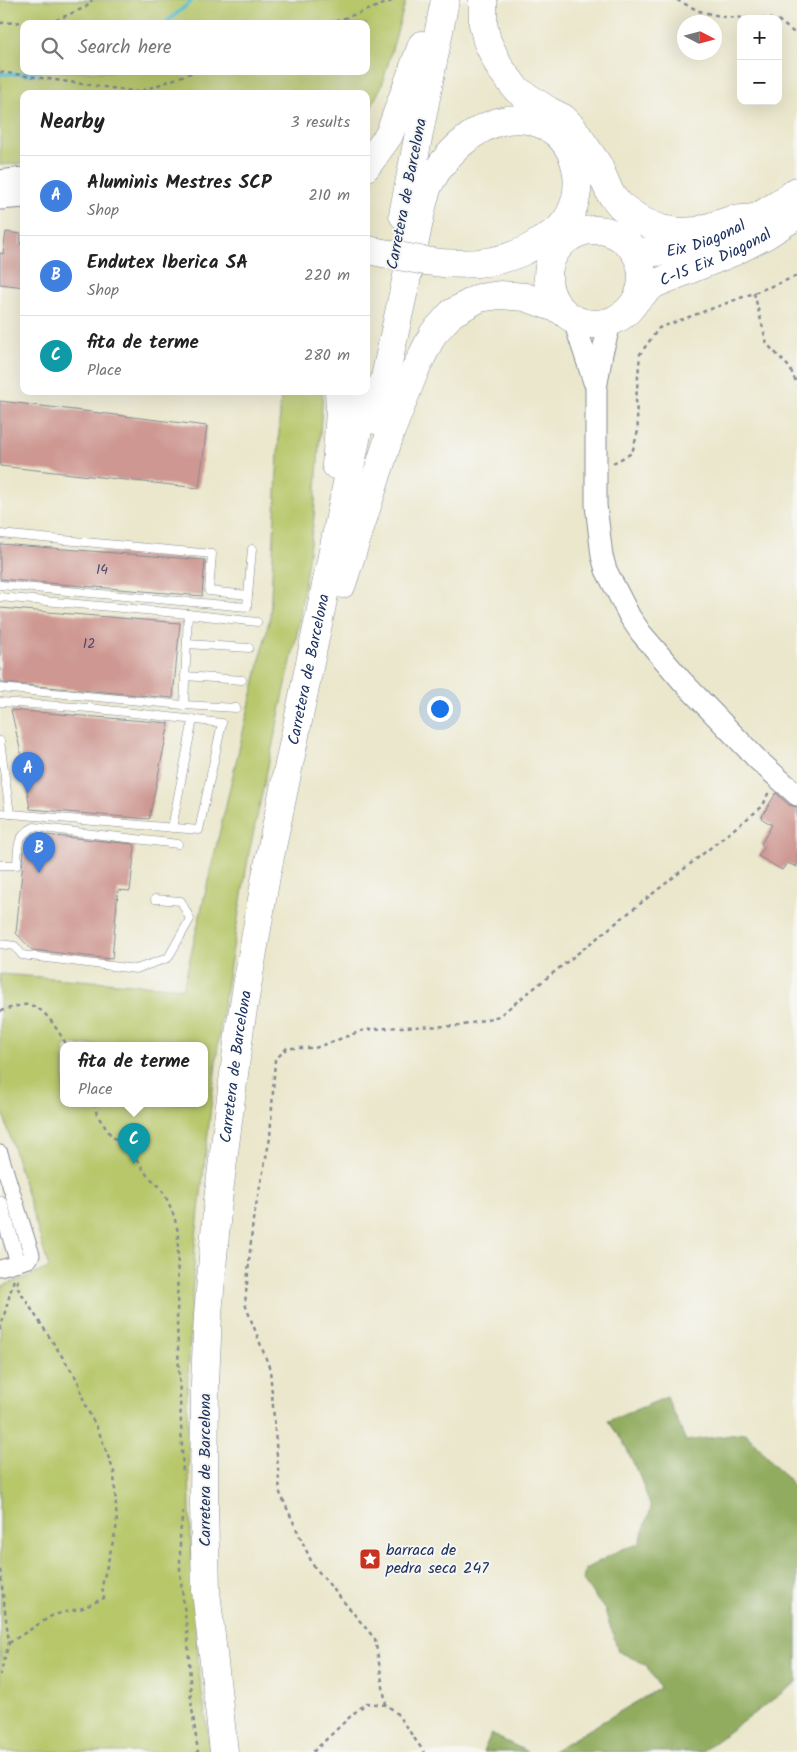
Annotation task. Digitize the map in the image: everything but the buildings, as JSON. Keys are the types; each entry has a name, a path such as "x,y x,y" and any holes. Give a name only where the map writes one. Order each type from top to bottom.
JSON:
{"highway":[{"path":"370,161 389,135 418,61 434,0"},
{"name":"Carretera de Barcelona","path":"370,372 399,238 445,0"},
{"path":"483,0 483,24 487,40 500,68 517,90 563,118 580,138 598,165 610,193 622,206 642,221 661,229 680,232 697,231 731,220 756,218"},
{"path":"348,566 350,544 404,289 428,187 446,158 459,145 486,127 503,121 532,122 546,128 557,136 572,156 577,167 578,180 578,193 574,204 560,228 511,257 474,264 430,266"},
{"path":"430,266 469,282 518,285 531,288 590,324 611,321 626,312 636,300 641,285 640,265 596,206 592,195 587,150"},
{"name":"Eix Diagonal","path":"624,242 654,253 692,247 756,218 797,191"},
{"name":"C-15 Eix Diagonal","path":"636,300 654,284 734,252 766,235 797,215"},
{"path":"563,309 549,286 549,273 551,261 564,242 580,232 598,230 624,242"},
{"path":"370,256 484,273 519,269 544,259 557,250"},
{"path":"241,1020 250,1014 300,768 340,588 391,431 415,370 433,334 452,313 479,298 500,295 525,297 563,309"},
{"path":"325,588 320,572 337,457 339,395"},
{"name":"Carretera de Barcelona","path":"224,1752 206,1591 204,1505 205,1383 208,1314 218,1200 241,1020 266,876 365,395"}],"street":[{"path":"0,181 20,178"},
{"path":"0,199 20,197"},
{"path":"563,309 584,349 596,389"},
{"path":"611,321 602,353 596,389 598,522 604,566 629,616 644,636 682,681 775,776 797,795"},
{"path":"0,1154 32,1255 29,1260 0,1268"},
{"path":"0,1204 18,1263"}],"lane":[{"path":"0,534 212,554 209,591 248,595"},
{"path":"0,585 247,607 252,549"},
{"path":"0,597 257,622"},
{"path":"184,705 188,614"},
{"path":"187,644 250,648"},
{"path":"185,676 242,680"},
{"path":"0,688 236,708"},
{"path":"0,702 90,708 222,722 199,830 0,813"},
{"path":"172,828 193,719"},
{"path":"0,741 10,814"},
{"path":"0,865 18,865 18,845 24,832 34,827 178,844"},
{"path":"0,944 15,946 22,955 136,969 168,958 190,919 181,901 154,899"}],"path":[{"path":"56,20 86,7 92,0"},
{"path":"339,20 394,0"},
{"path":"677,0 699,11 724,17 737,18"},
{"path":"0,23 20,22"},
{"path":"782,23 797,34"},
{"path":"0,72 20,75"},
{"path":"21,75 125,90"},
{"path":"144,90 185,75"},
{"path":"596,471 606,468 632,453 638,431 636,400 640,354 659,328 797,276"},
{"path":"754,293 767,344 790,368 797,385"},
{"path":"386,1704 375,1639 312,1566 280,1493 270,1369 245,1304 252,1220 270,1138 275,1060 287,1048 315,1048 364,1030 399,1027 460,1026 499,1016 763,806 775,776"},
{"path":"0,1011 24,1005 37,1008 49,1019 65,1042"},
{"path":"95,1107 97,1115 110,1134 137,1160 147,1175 159,1186 174,1216 178,1232 177,1323 183,1478"},
{"path":"0,1330 18,1263"},
{"path":"9,1643 53,1615 83,1608 104,1598 102,1586 117,1524 114,1472 99,1432 85,1405 78,1381 17,1287 18,1263"},
{"path":"183,1505 180,1534 180,1573 188,1639 191,1701 198,1752"},
{"path":"0,1570 9,1643 0,1675"},
{"path":"313,1752 367,1703 386,1704 395,1711 424,1752"}],"green space":[{"path":"0,0 406,0 382,85 370,109 370,90 20,90 20,163 0,165"},
{"path":"281,395 323,395 314,517 298,629 249,853 221,1019 195,1246 187,1395 191,1545 199,1672 211,1752 0,1752 0,1287 49,1268 0,1103 0,974 183,988 270,617"},
{"path":"667,1397 686,1441 746,1433 792,1484 797,1493 797,1682 701,1752 551,1752 660,1688 646,1665 618,1651 605,1610 583,1581 585,1569 622,1549 639,1544 651,1508 639,1474 623,1442 608,1421"},
{"path":"491,1734 528,1752 483,1752"}],"waterway":[{"path":"169,20 193,0"},
{"path":"0,74 20,74"}],"place":[{"name":"Aluminis Mestres SCP","path":"28,793"},
{"name":"Endutex Iberica SA","path":"39,873"},
{"name":"fita de terme","path":"134,1164"},
{"name":"barraca de pedra seca 247","path":"370,1559"}]}
